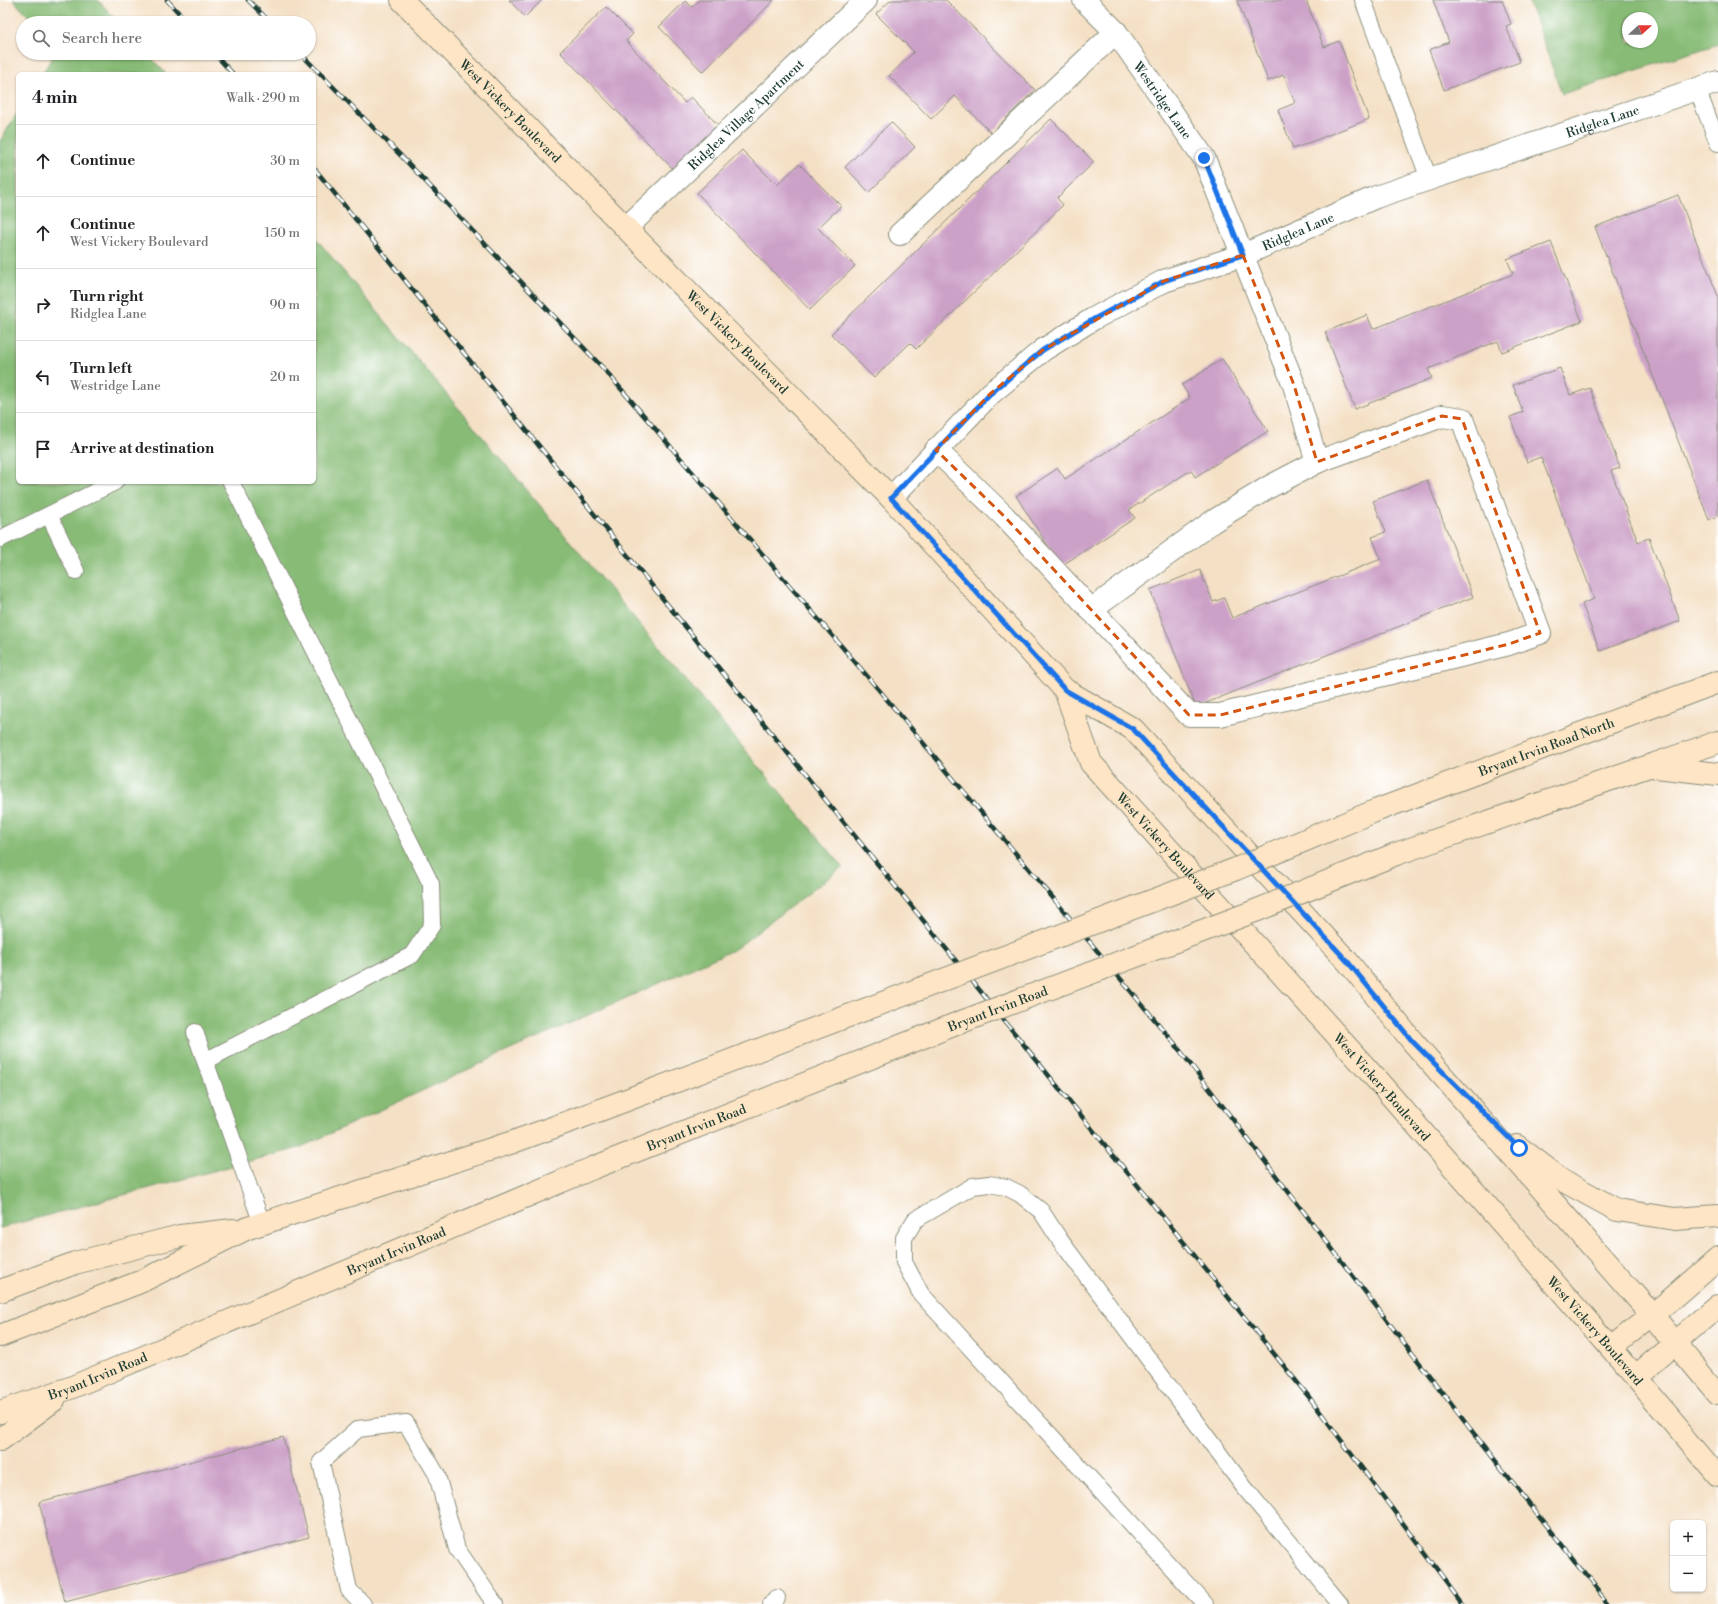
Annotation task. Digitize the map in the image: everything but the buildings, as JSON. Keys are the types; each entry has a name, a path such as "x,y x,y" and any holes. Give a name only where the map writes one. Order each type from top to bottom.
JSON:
{"main road":[{"name":"West Vickery Boulevard","path":"402,0 891,498 1065,690 1133,729 1348,962 1413,1042 1652,1315 1718,1394"},
{"name":"Bryant Irvin Road North","path":"255,1226 506,1144 578,1118 1236,869 1375,811 1718,682"},
{"name":"West Vickery Boulevard","path":"1065,690 1091,763 1377,1080 1611,1348 1718,1475"},
{"path":"1649,767 1718,742"},
{"path":"1649,767 1718,774"},
{"name":"Bryant Irvin Road","path":"0,1412 70,1388 593,1168 956,1024 1255,911 1396,854 1649,767"},
{"path":"1413,1042 1519,1148 1562,1180 1617,1210 1675,1219 1718,1216"},
{"path":"0,1291 75,1263 180,1236 255,1226"},
{"path":"0,1336 140,1282 255,1226"},
{"path":"1611,1348 1718,1258"},
{"path":"1635,1376 1718,1306"},
{"path":"0,1440 70,1388"}],"street":[{"name":"Ridglea Village Apartment","path":"626,228 866,0"},
{"name":"Westridge Lane","path":"1084,0 1116,32 1204,158 1294,385 1317,462"},
{"path":"900,234 1116,32"},
{"name":"Ridglea Lane","path":"891,498 990,394 1043,350 1094,319 1164,281 1243,255 1376,197 1718,82"},
{"path":"936,450 1004,516 1189,716 1203,717 1220,715 1501,646 1540,633 1462,419 1442,416 1317,462 1269,487 1212,522 1091,610"}],"lane":[{"path":"1363,0 1430,179"},
{"path":"1697,89 1718,143"},
{"path":"0,539 111,484"},
{"path":"205,1062 412,954 432,924 431,884 232,484"},
{"path":"49,515 76,571"},
{"path":"195,1032 255,1226"},
{"path":"1205,1604 921,1294 904,1262 904,1238 915,1220 974,1186 989,1184 1006,1187 1020,1194 1040,1211 1244,1487 1340,1604"},
{"path":"363,1604 349,1590 321,1462 358,1428 406,1423 437,1475 457,1549 496,1604"}],"highlighted area":[{"path":"1243,255 1294,385 1317,462 1442,416 1462,419 1540,633 1509,644 1220,715 1189,715 1004,516 936,450 990,394 1043,350 1164,281"}],"green space":[{"path":"13,0 98,0 113,16 28,16"},
{"path":"1528,0 1718,0 1718,44 1562,94"},
{"path":"51,60 153,60 164,72 43,72"},
{"path":"16,115 16,484 316,484 316,238 843,867 735,949 497,1056 299,1148 0,1228 0,141"}],"railway":[{"path":"167,0 182,16"},
{"path":"248,0 264,16"},
{"path":"220,60 231,72"},
{"path":"307,60 407,162 604,369 879,690 1175,1044 1468,1426 1609,1604"},
{"path":"316,170 1309,1397 1463,1604"}],"route":[{"path":"1204,158 1243,255 1164,281 1094,319 1043,350 990,394 891,498 1065,690 1133,729 1348,962 1413,1042 1519,1148"}]}
